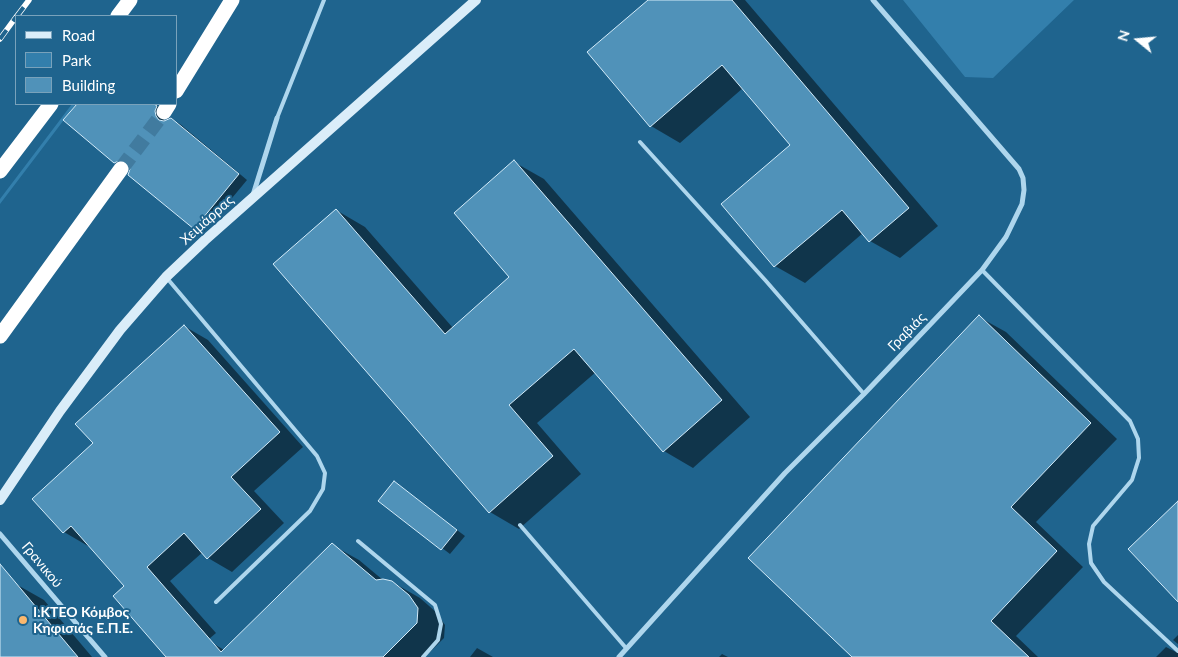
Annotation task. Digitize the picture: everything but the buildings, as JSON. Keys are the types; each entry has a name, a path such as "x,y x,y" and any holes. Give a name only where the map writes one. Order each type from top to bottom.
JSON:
{"highway":[{"path":"119,15 130,0"},
{"path":"178,88 232,0"},
{"path":"0,171 50,105"},
{"path":"0,336 122,169"}],"street":[{"name":"Χειμάρρας","path":"0,500 60,411 120,330 166,277 252,198 476,0"},
{"name":"Γραβιάς","path":"618,657 785,473 864,394 982,270 1006,237 1022,204 1024,190 1020,169 873,0"},
{"path":"252,198 276,118"},
{"name":"Γρανικού","path":"0,534 105,657"}],"lane":[{"path":"276,118 324,0"},
{"path":"640,142 766,281 864,394"},
{"path":"982,270 1130,421 1138,439 1139,458 1132,480 1093,526 1089,544 1091,563 1104,582 1178,651"},
{"path":"166,277 317,456 325,473 323,489 310,511 216,602"},
{"path":"520,525 626,648"},
{"path":"358,541 434,605 441,624 438,640 423,657"}],"green space":[{"path":"903,0 1074,0 993,78 965,77"},
{"path":"71,105 75,105 0,204 0,199"}],"tunnel":[{"path":"121,169 164,112"}],"railway":[{"path":"18,15 29,0"},
{"path":"0,39 15,18"}],"place":[{"name":"Ι.ΚΤΕΟ Κόμβος Κηφισιάς Ε.Π.Ε.","path":"23,620"}]}
